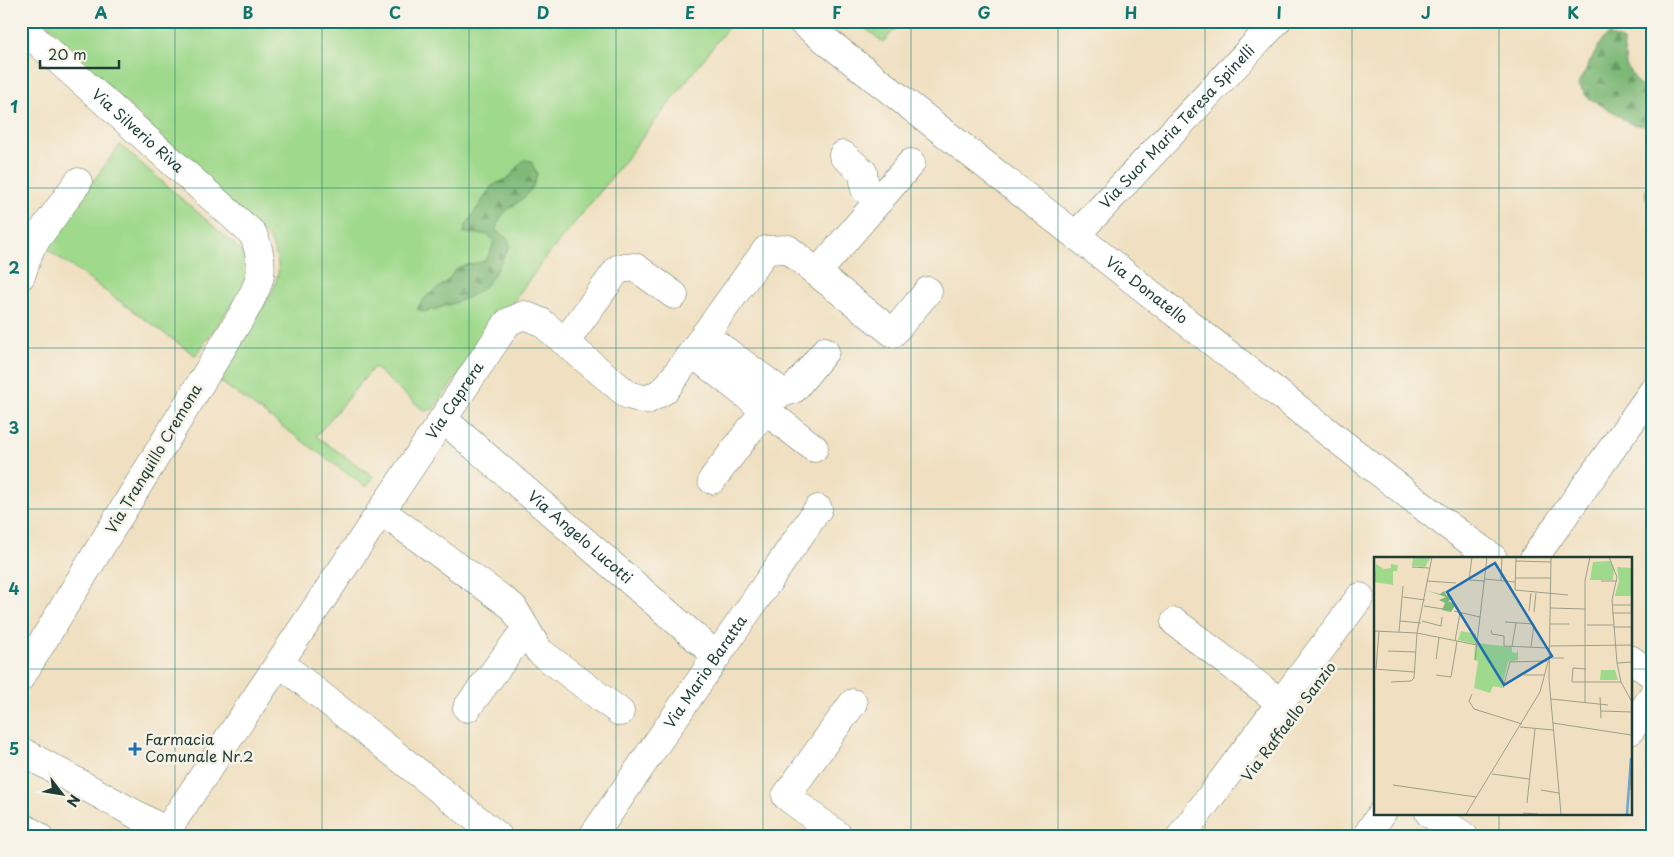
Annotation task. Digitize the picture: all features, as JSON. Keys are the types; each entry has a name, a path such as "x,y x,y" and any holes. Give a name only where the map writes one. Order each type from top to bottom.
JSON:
{"street":[{"name":"Via Donatello","path":"801,21 1438,518 1492,557"},
{"name":"Via Suor Maria Teresa Spinelli","path":"1076,235 1277,21"},
{"name":"Via Silverio Riva","path":"21,28 253,234"},
{"path":"843,155 863,172 865,188 879,201"},
{"path":"911,163 817,273 893,333 928,291"},
{"path":"23,262 31,247 78,182"},
{"name":"Via Tranquillo Cremona","path":"21,677 244,312 259,284 262,266 259,247 253,234"},
{"name":"Via Caprera","path":"165,834 508,322 524,315 541,322 628,395 647,400 665,390 766,250 788,249 817,273"},
{"path":"565,342 618,270 635,267 674,296"},
{"path":"698,344 783,393 794,389 825,351"},
{"path":"698,344 764,410 814,448"},
{"path":"1535,557 1653,391"},
{"path":"712,480 764,410"},
{"name":"Via Angelo Lucotti","path":"443,419 717,656"},
{"name":"Via Mario Baratta","path":"592,836 818,509"},
{"path":"381,511 513,607 539,651 620,712"},
{"name":"Via Raffaello Sanzio","path":"1181,836 1281,703 1368,602"},
{"name":"Via Raffaello Sanzio","path":"1203,836 1368,602"},
{"name":"Via Raffaello Sanzio","path":"1175,622 1281,703"},
{"path":"467,708 526,629"},
{"path":"1632,660 1653,676"},
{"path":"280,663 498,836"},
{"path":"1632,728 1653,695"},
{"path":"840,836 786,796 853,703"},
{"path":"21,750 165,834"},
{"path":"1366,836 1381,814"},
{"path":"1431,814 1464,836"},
{"path":"21,826 38,836"}],"green space":[{"path":"44,21 733,21 604,187 548,255 433,409 424,411 374,367 316,436 374,477 366,487 218,380 272,292 275,284 278,265 270,240 126,103"},
{"path":"856,21 903,21 883,42"},
{"path":"1609,35 1623,41 1626,65 1638,84 1653,95 1653,127 1631,124 1587,97 1578,84 1602,40"},
{"path":"120,145 241,250 247,267 244,286 196,356 44,247"},
{"path":"524,160 531,161 537,174 536,178 527,194 501,217 496,231 508,239 510,246 489,282 479,291 456,302 424,312 417,309 424,299 448,280 458,268 482,262 489,256 494,240 488,235 464,233 465,227 491,187 508,178"},
{"path":"1653,183 1653,207 1645,195 1649,185"}],"place":[{"name":"Farmacia Comunale Nr.2","path":"135,749"}]}
